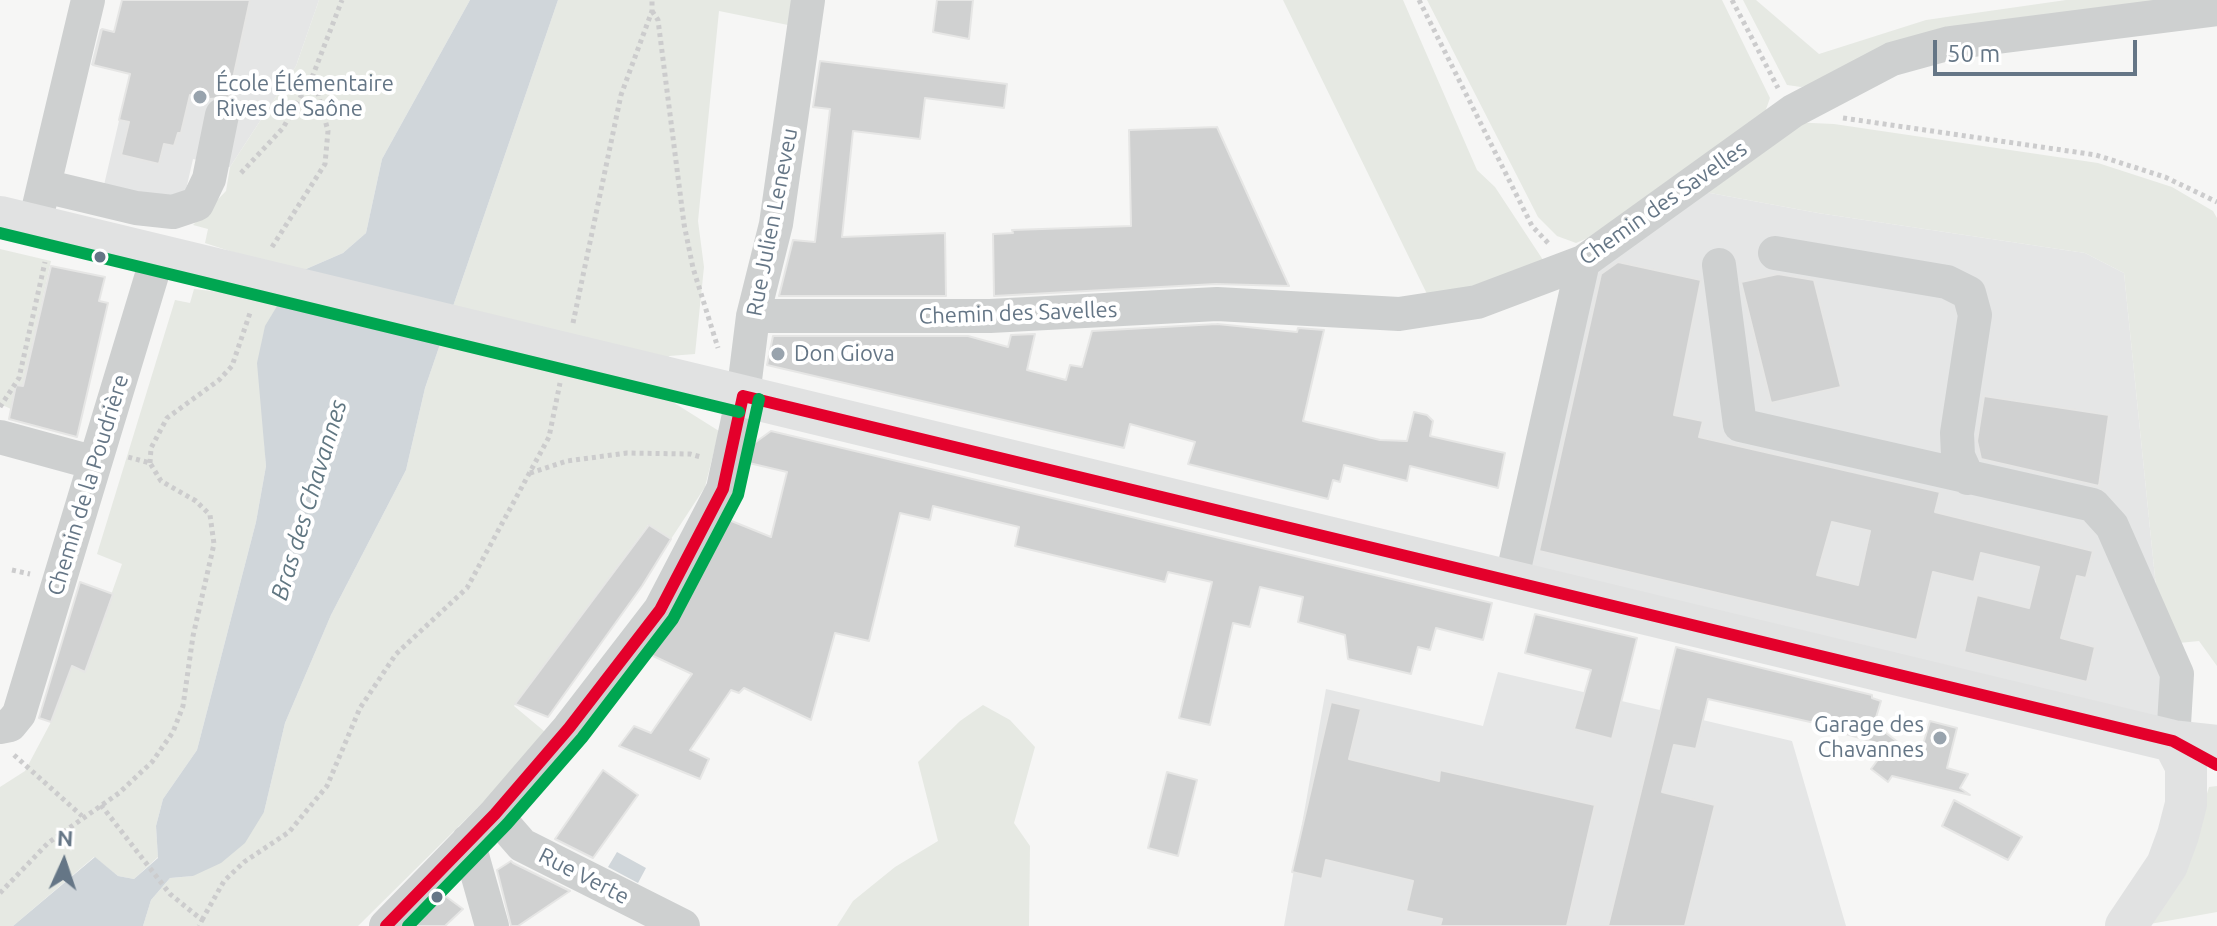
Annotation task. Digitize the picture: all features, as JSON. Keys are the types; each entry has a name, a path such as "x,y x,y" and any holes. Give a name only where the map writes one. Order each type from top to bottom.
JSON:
{"main road":[{"path":"33,214 158,255 227,272 664,375 744,380 1511,582 2173,741 2217,746"},
{"path":"2173,741 2217,765"},
{"path":"2126,926 2167,865 2186,804 2186,766 2173,741"}],"street":[{"path":"88,0 33,214 136,208 173,212 197,204 209,179 222,115"},
{"name":"Rue Julien Leneveu","path":"386,926 495,814 569,728 660,610 723,489 753,316 776,224 808,0"},
{"name":"Chemin des Savelles","path":"753,316 990,316 1217,304 1399,314 1477,302 1583,262 1793,111 1892,59 1950,43 2217,9"},
{"path":"1775,253 1947,282 1969,293 1975,315 1957,433 1958,456 1968,478"},
{"name":"Chemin de la Poudrière","path":"9,729 98,456 158,255"},
{"path":"1511,582 1583,262"},
{"path":"1719,265 1740,425 2093,505 2112,526 2177,674 2173,741"},
{"path":"0,437 98,456"},
{"name":"Rue Verte","path":"495,814 522,845 683,926"},
{"path":"460,851 492,926"}],"path":[{"path":"209,179 239,175 283,128 313,75 342,0"},
{"path":"572,328 621,95 652,11 652,0"},
{"path":"1419,0 1532,226 1556,252 1583,262"},
{"path":"1732,0 1783,98 1793,111 2096,155 2165,177 2217,202"},
{"path":"652,11 658,20 684,224 693,268 719,351 744,380"},
{"path":"0,407 19,378 33,214"},
{"path":"101,805 170,894 200,923 224,881 244,862 289,832 327,786 360,708 396,654 467,588 549,437 562,375"},
{"path":"530,473 567,461 627,453 690,454 728,466"},
{"path":"0,893 48,843 101,805 152,762 173,732 188,686 193,636 214,544 210,515 196,501 161,481 150,463 98,456"},
{"path":"9,729 33,776 82,816"}],"shaded area":[{"name":"École Élémentaire Rives de Saône","path":"145,0 319,0 296,66 230,167 193,159 183,203 104,185 130,74 91,65 100,29 114,32"},
{"path":"319,0 470,0 382,159 366,233 343,253 297,273 205,243 208,229 193,225 226,191 230,167 296,66"},
{"path":"558,0 797,0 793,26 719,11 698,221 704,267 695,354 669,356 660,394 719,431 705,487 671,539 648,525 514,706 550,736 358,926 143,926 151,900 170,878 193,876 264,812 285,723 331,615 406,470 425,388"},
{"path":"1283,0 1403,0 1477,170 1495,187 1547,266 1473,287 1427,294"},
{"path":"1427,0 1722,0 1770,98 1764,115 1595,235 1576,243 1557,236 1538,217"},
{"path":"1743,0 1756,0 1819,54 1926,20 2066,0 2177,0 1801,87 1787,85"},
{"path":"1790,122 1834,124 2098,163 2172,187 2213,211 2217,218 2217,666 2199,641 2179,643 2158,607 2124,273 2085,253 1818,213 1694,190"},
{"path":"1694,190 1818,213 2085,253 2124,273 2158,607 2179,643 2156,727 1519,575 1590,270"},
{"path":"0,249 51,261 23,386 16,386 11,409 0,404"},
{"path":"194,289 281,299 263,419 266,466 256,522 197,750 163,799 156,826 158,857 134,879 118,876 94,857 13,926 0,926 0,787 25,771 51,722 72,666 84,671 122,564 97,554 175,300 190,303"},
{"path":"1498,672 1792,741 1846,926 1284,926 1326,689 1483,726"},
{"path":"983,705 1010,720 1035,747 1014,823 1030,846 1029,926 837,926 853,901 895,867 938,841 918,762 960,721"},
{"path":"2217,786 2217,912 2150,924 2192,843 2209,787"}],"water":[{"name":"Bras des Chavannes","path":"470,0 558,0 425,388 406,470 331,615 285,723 264,812 245,843 221,863 193,876 170,878 151,900 143,926 13,926 95,857 118,876 134,879 158,858 156,826 163,799 197,750 256,522 266,466 257,363 265,326 297,273 343,253 366,233 382,159"},
{"path":"617,852 646,868 638,883 608,867"}],"building":[{"path":"122,0 250,0 229,97 210,99 190,95 181,133 178,133 174,146 164,144 159,164 121,155 129,122 119,120 130,74 93,65 102,29 114,32"},
{"path":"937,0 973,0 969,39 933,32"},
{"path":"820,61 1007,84 1004,108 925,98 920,139 853,131 842,237 945,233 946,296 779,296 793,240 815,242 830,109 813,107"},
{"path":"1217,127 1289,286 1216,284 994,296 993,234 1013,233 1012,230 1131,226 1129,130"},
{"path":"1618,262 1701,280 1674,415 1703,421 1699,437 1940,492 1935,512 2093,551 2086,578 2077,576 2061,638 2095,647 2087,682 1964,652 1977,595 2029,608 2039,567 1981,553 1974,582 1933,572 1917,640 1539,551 1601,274","holes":["1832,522 1870,531 1858,585 1817,575"]},
{"path":"51,266 105,277 99,301 108,303 77,437 9,419 16,385 23,386"},
{"path":"1778,274 1814,280 1841,387 1771,403 1741,282"},
{"path":"1217,324 1297,332 1298,328 1324,330 1303,421 1380,440 1407,441 1414,412 1427,415 1433,421 1430,436 1505,453 1498,488 1410,466 1407,481 1344,465 1340,482 1333,480 1328,499 1188,464 1195,442 1130,424 1124,448 767,365 773,336 968,336 1008,347 1011,335 1035,334 1027,370 1066,380 1070,365 1082,367 1092,331"},
{"path":"1984,396 2109,415 2099,486 1981,459 1977,441"},
{"path":"771,431 1492,603 1483,640 1436,628 1430,650 1418,647 1411,674 1348,659 1345,635 1298,622 1303,597 1260,587 1250,627 1233,623 1210,725 1179,718 1212,582 1168,572 1165,582 1015,546 1019,527 933,506 930,520 900,513 869,641 835,633 811,720 744,688 739,693 731,690 690,750 709,759 700,779 619,746 634,726 651,733 692,674 651,655 678,619 729,520 771,537 787,472 749,463 753,444"},
{"path":"649,525 671,539 642,586 548,717 515,704"},
{"path":"80,582 113,594 85,672 72,666 51,722 39,718"},
{"path":"1535,614 1637,638 1612,739 1574,729 1591,670 1525,653"},
{"path":"1676,647 1872,695 1872,698 1881,701 1874,724 1919,758 1930,721 1957,728 1947,768 1968,774 1960,788 1970,795 1892,776 1888,782 1871,769 1888,746 1828,729 1828,726 1708,699 1696,749 1674,745 1662,792 1715,805 1685,926 1608,926"},
{"path":"1331,702 1361,709 1349,759 1439,781 1440,770 1595,805 1567,926 1440,926 1442,919 1406,911 1413,881 1326,860 1322,879 1292,872"},
{"path":"603,770 638,795 593,858 555,839"},
{"path":"1167,772 1197,780 1178,856 1148,848"},
{"path":"1954,800 2022,837 2008,860 1942,826"},
{"path":"511,861 570,891 518,926 511,926 497,870"},
{"path":"444,895 463,909 445,926 414,926"}],"transit line":[{"path":"0,233 739,412"},
{"path":"743,396 2173,741 2217,765"},
{"path":"386,926 495,814 569,728 660,610 723,489 743,396"},
{"path":"408,926 507,824 582,738 673,619 738,495 759,399"}],"place":[{"name":"École Élémentaire Rives de Saône","path":"200,97"},
{"name":"Don Giova","path":"778,354"},
{"name":"Garage des Chavannes","path":"1940,738"}]}
